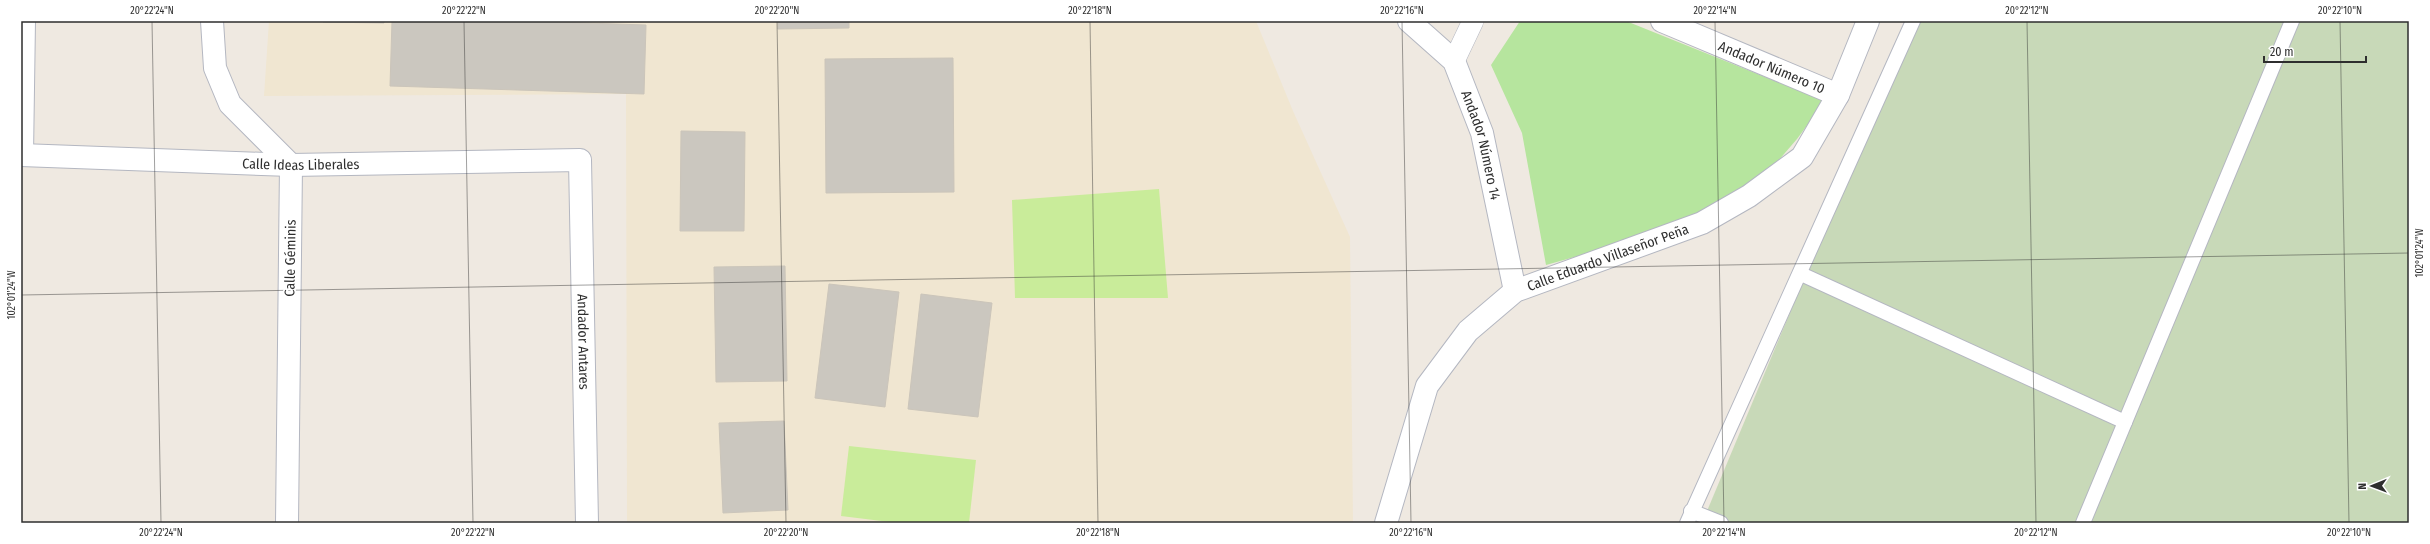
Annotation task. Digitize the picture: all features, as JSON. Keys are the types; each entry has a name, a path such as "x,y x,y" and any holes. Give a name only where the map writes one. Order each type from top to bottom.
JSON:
{"street":[{"path":"22,156 24,21"},
{"path":"212,21 215,68 230,104 291,165"},
{"name":"Andador Número 14","path":"1409,21 1454,62 1482,133 1515,291"},
{"path":"1454,62 1473,21"},
{"name":"Andador Número 10","path":"1662,21 1838,95"},
{"name":"Calle Eduardo Villaseñor Peña","path":"1386,523 1427,386 1468,331 1515,291 1702,223 1749,196 1802,157 1838,95 1868,21"},
{"name":"Calle Ideas Liberales","path":"22,156 291,165 580,160"},
{"name":"Andador Antares","path":"580,160 586,523"},
{"name":"Calle Géminis","path":"286,523 291,165"}],"lane":[{"path":"1721,523 1689,517 1801,274 1913,21"},
{"path":"2083,523 2292,21"},
{"path":"1801,274 2125,422"}],"shaded area":[{"path":"269,21 1256,21 1293,111 1350,237 1353,523 627,523 626,94 264,96"}],"green space":[{"path":"1520,21 1626,21 1825,101 1797,139 1751,192 1660,233 1546,265 1522,133 1491,65"},
{"path":"1912,21 2409,21 2409,523 1702,523"},
{"path":"1159,189 1168,298 1015,298 1012,200"},
{"path":"849,446 976,460 969,523 898,523 841,516"}],"building":[{"path":"384,21 384,23 323,22"},
{"path":"392,21 527,21 646,25 644,94 390,86"},
{"path":"778,21 849,21 849,28 778,29"},
{"path":"953,58 954,192 826,193 825,59"},
{"path":"681,131 745,132 744,231 680,231"},
{"path":"785,266 787,381 716,382 714,267"},
{"path":"829,284 899,292 885,407 815,398"},
{"path":"921,294 992,303 978,417 908,409"},
{"path":"784,421 788,510 723,513 719,423"}]}
